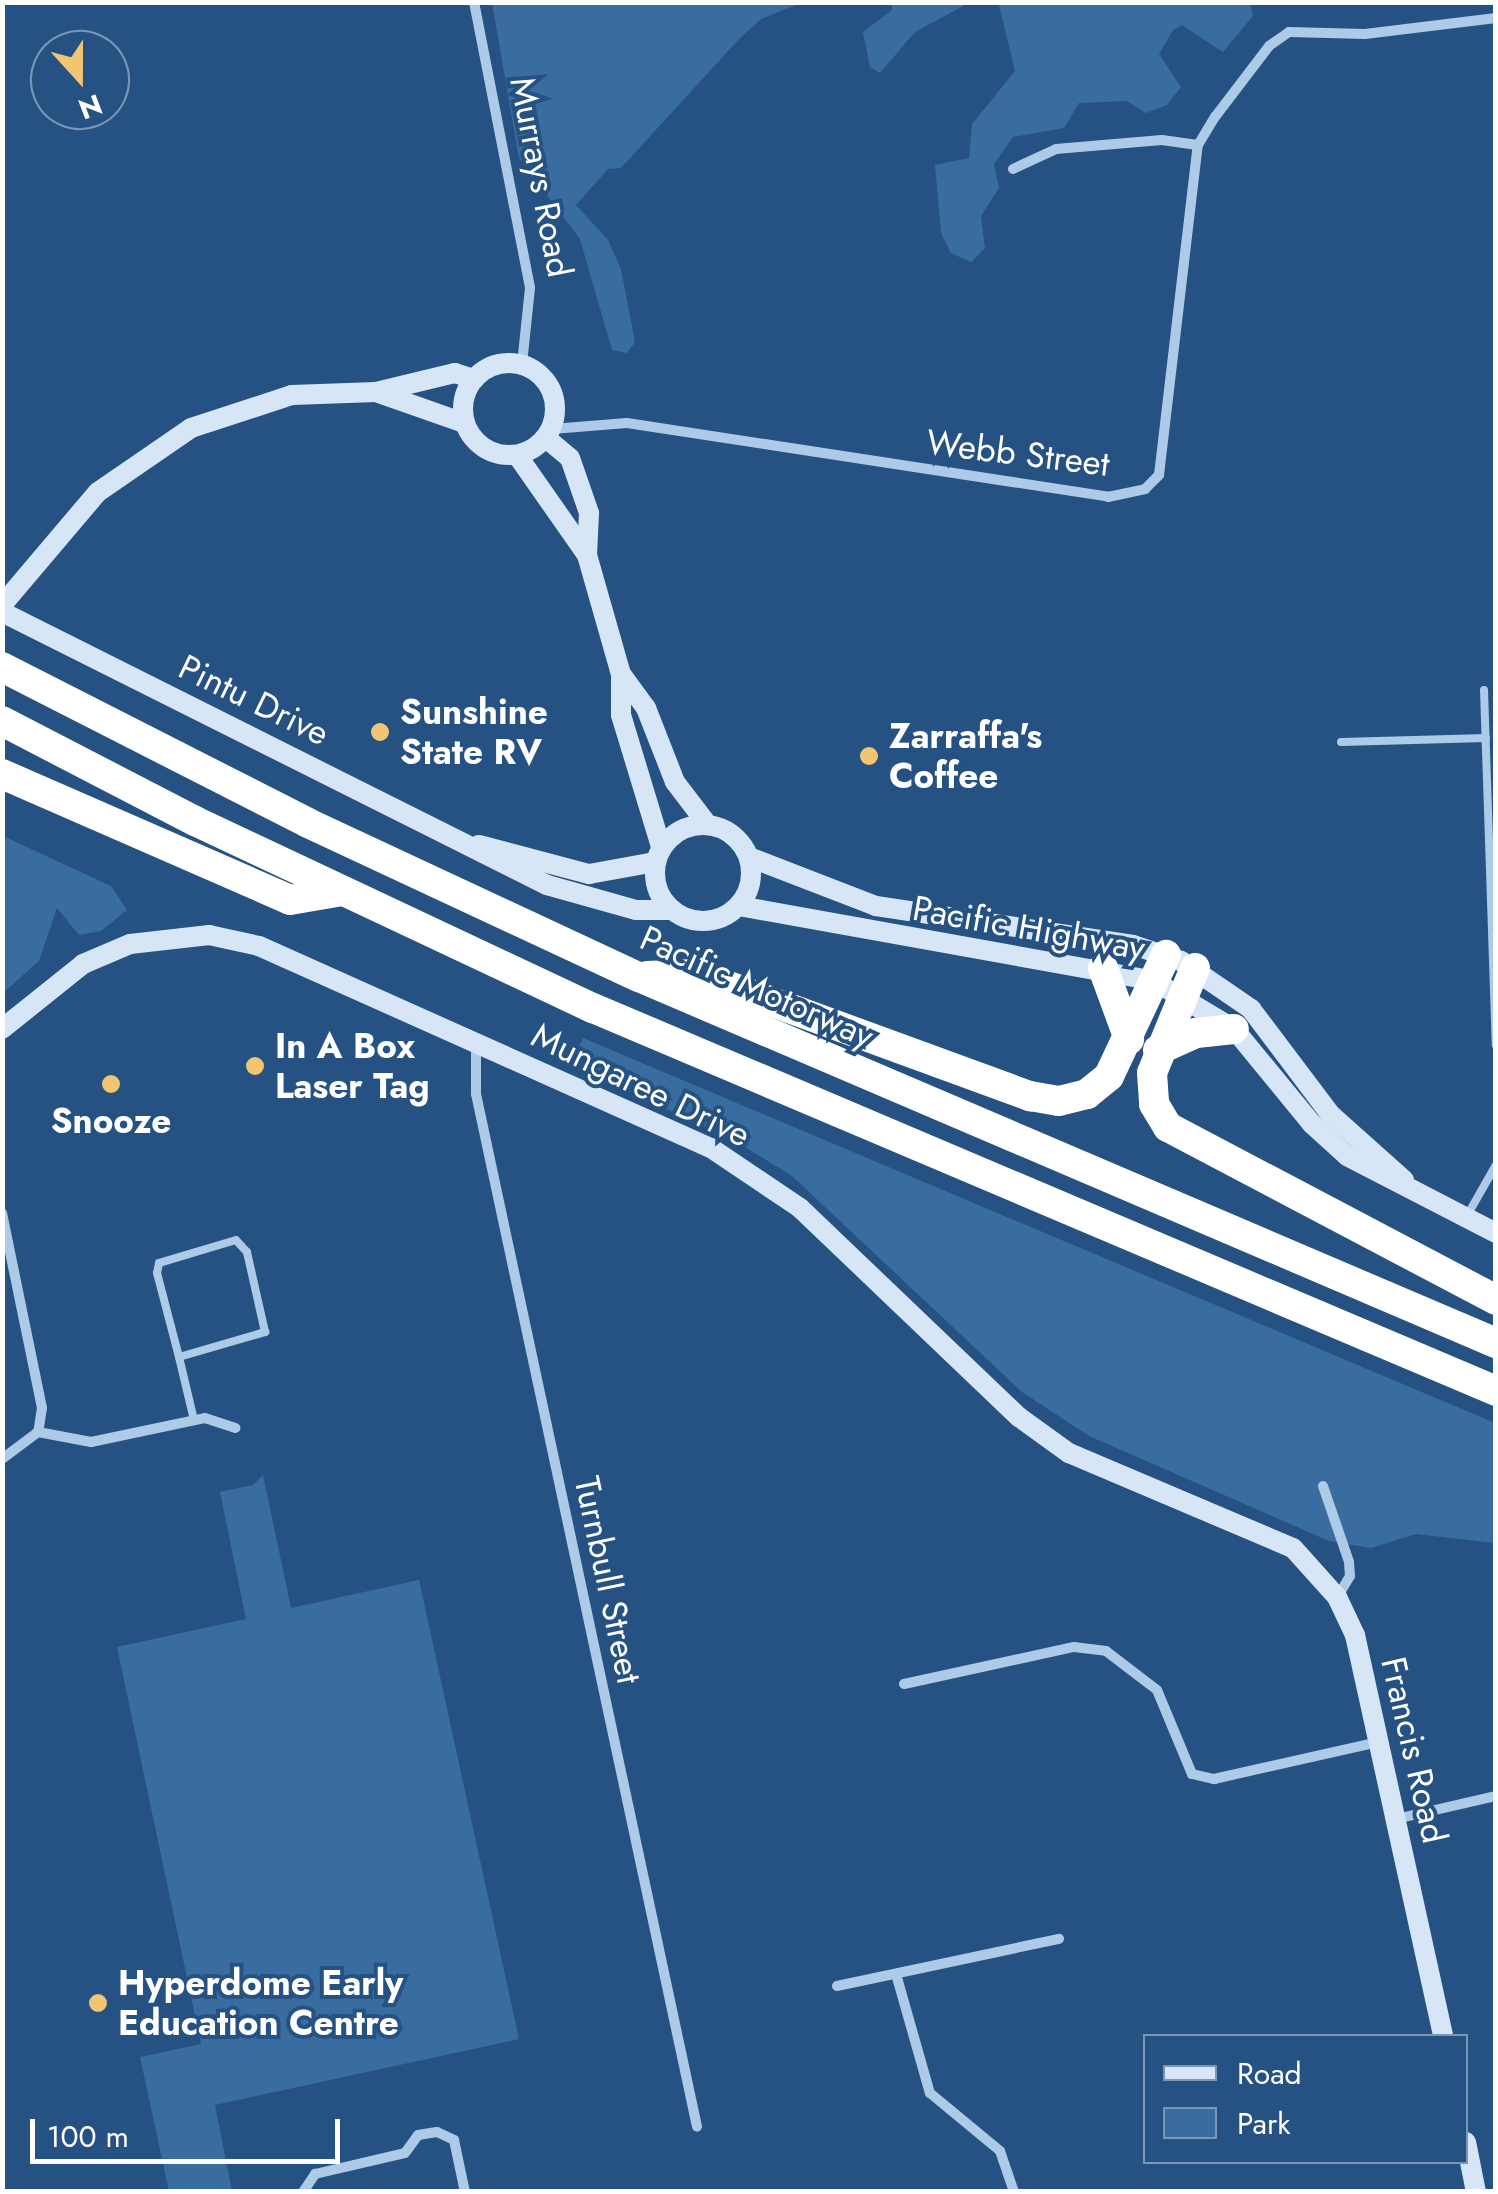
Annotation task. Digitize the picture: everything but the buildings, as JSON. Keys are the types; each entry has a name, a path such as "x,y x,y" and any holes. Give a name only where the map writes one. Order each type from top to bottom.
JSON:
{"highway":[{"name":"Pacific Motorway","path":"2,666 308,823 640,976 1496,1342"},
{"path":"2,721 342,892 611,1016 1496,1391"},
{"path":"2,774 290,900 342,892"},
{"path":"1103,968 1129,1039"},
{"path":"640,976 696,974 1051,1101 1078,1097 1102,1083 1174,975"},
{"path":"1174,975 1158,1050 1154,1104 1182,1140 1496,1300"},
{"path":"1158,1050 1196,1033 1234,1030"}],"street":[{"name":"Murrays Road","path":"474,2 530,288 522,364"},
{"name":"Webb Street","path":"549,433 626,423 1108,498 1145,489 1159,475 1198,145 1268,46 1289,32 1365,34 1496,18"},
{"path":"1013,169 1056,150 1162,140 1198,145"},
{"path":"517,455 549,433 554,398 548,383 522,364 496,364 474,378 462,407 464,423 479,445 517,455 587,556"},
{"path":"2,608 84,504 151,450 211,419 292,395 376,392 455,373 474,378"},
{"path":"376,392 464,423"},
{"path":"549,433 570,458 588,513 587,556 621,674 621,715 658,855 657,888 671,910 713,920 739,906 751,883 750,856 733,834 707,824 675,782 646,708 621,674"},
{"name":"Pintu Drive","path":"2,608 477,844 565,892 636,910 671,910"},
{"path":"658,855 681,829 707,824"},
{"name":"Pintu Drive","path":"477,844 511,848 589,874 658,855"},
{"name":"Pacific Highway","path":"750,856 876,906 1174,975 1251,1010 1330,1114 1414,1191"},
{"name":"Pacific Highway","path":"739,906 887,937 1174,975 1234,1030 1328,1140 1367,1169 1414,1191"},
{"name":"Mungaree Drive","path":"2,1029 95,957 142,940 209,935 270,951 711,1148 800,1208 1032,1426 1114,1474 1269,1533 1293,1548 1337,1597"},
{"name":"Turnbull Street","path":"476,1044 476,1094 697,2126"},
{"path":"1414,1191 1496,1233"},
{"path":"2,1213 42,1408 38,1432 2,1459"},
{"path":"38,1432 91,1442 194,1420 235,1428"},
{"path":"1322,1486 1349,1562 1350,1576 1337,1597"},
{"name":"Francis Road","path":"1337,1597 1355,1634 1443,2034"},
{"path":"904,1684 1074,1647 1106,1651 1157,1690 1192,1774 1214,1779 1380,1742"},
{"path":"1396,1818 1496,1796"},
{"path":"837,1986 1059,1939"},
{"path":"896,1974 930,2093 1000,2151 1014,2192"},
{"path":"303,2192 314,2174 405,2153 418,2135 437,2132 454,2140 465,2192"},
{"path":"1468,2152 1476,2192"}],"lane":[{"path":"1484,690 1496,1044"},
{"path":"1341,742 1486,738"},
{"path":"1466,1218 1496,1165"},
{"path":"178,1358 265,1332 248,1252 236,1240 159,1263 178,1358 194,1420"}],"green space":[{"path":"892,2 969,3 915,32 880,73 870,67 863,32 892,10"},
{"path":"492,3 801,3 761,19 621,168 608,169 576,205 608,240 621,269 635,342 627,353 612,350 580,239 519,158"},
{"path":"990,3 1250,3 1253,16 1223,52 1182,25 1173,30 1159,54 1181,87 1167,105 1146,113 1127,101 1079,103 1064,128 1013,137 994,164 999,188 981,216 985,248 971,262 951,253 941,233 935,165 969,158 972,124 1015,71 999,5"},
{"path":"3,836 111,886 127,910 101,931 79,935 57,908 39,961 3,993"},
{"path":"583,1038 1495,1423 1495,1543 1416,1534 1371,1548 1329,1541 1089,1436 1022,1392 792,1176 730,1138 570,1065"},
{"path":"263,1475 291,1608 419,1580 519,2039 215,2105 232,2191 169,2191 140,2057 201,2044 117,1647 246,1619 220,1492 253,1485"}],"place":[{"name":"Sunshine State RV","path":"380,732"},
{"name":"Zarraffa's Coffee","path":"869,756"},
{"name":"In A Box Laser Tag","path":"255,1066"},
{"name":"Snooze","path":"111,1084"},
{"name":"Hyperdome Early Education Centre","path":"98,2003"}]}
